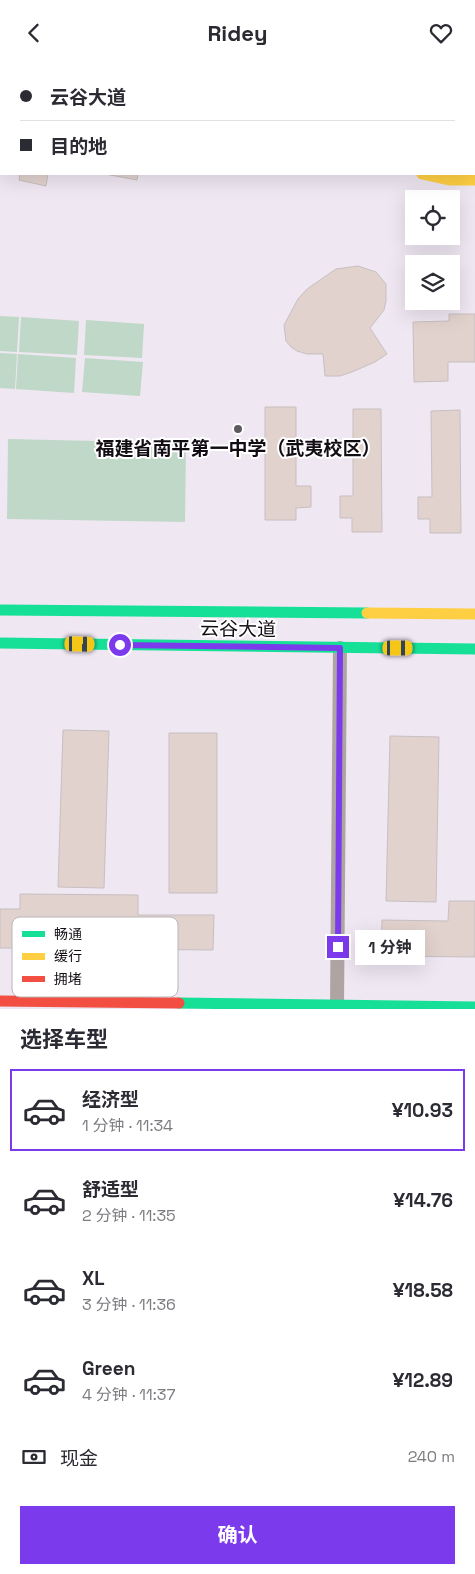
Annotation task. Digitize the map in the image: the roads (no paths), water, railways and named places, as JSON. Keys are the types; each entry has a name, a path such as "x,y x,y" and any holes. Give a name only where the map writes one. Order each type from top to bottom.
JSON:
{"main road":[{"path":"426,175 449,180 475,180"},
{"name":"云谷大道","path":"0,610 475,614"},
{"name":"云谷大道","path":"0,643 475,649"},
{"path":"0,1001 337,1007 475,1007"}],"street":[{"path":"337,1007 340,648"}],"place":[{"name":"福建省南平第一中学（武夷校区）","path":"238,429"}]}
